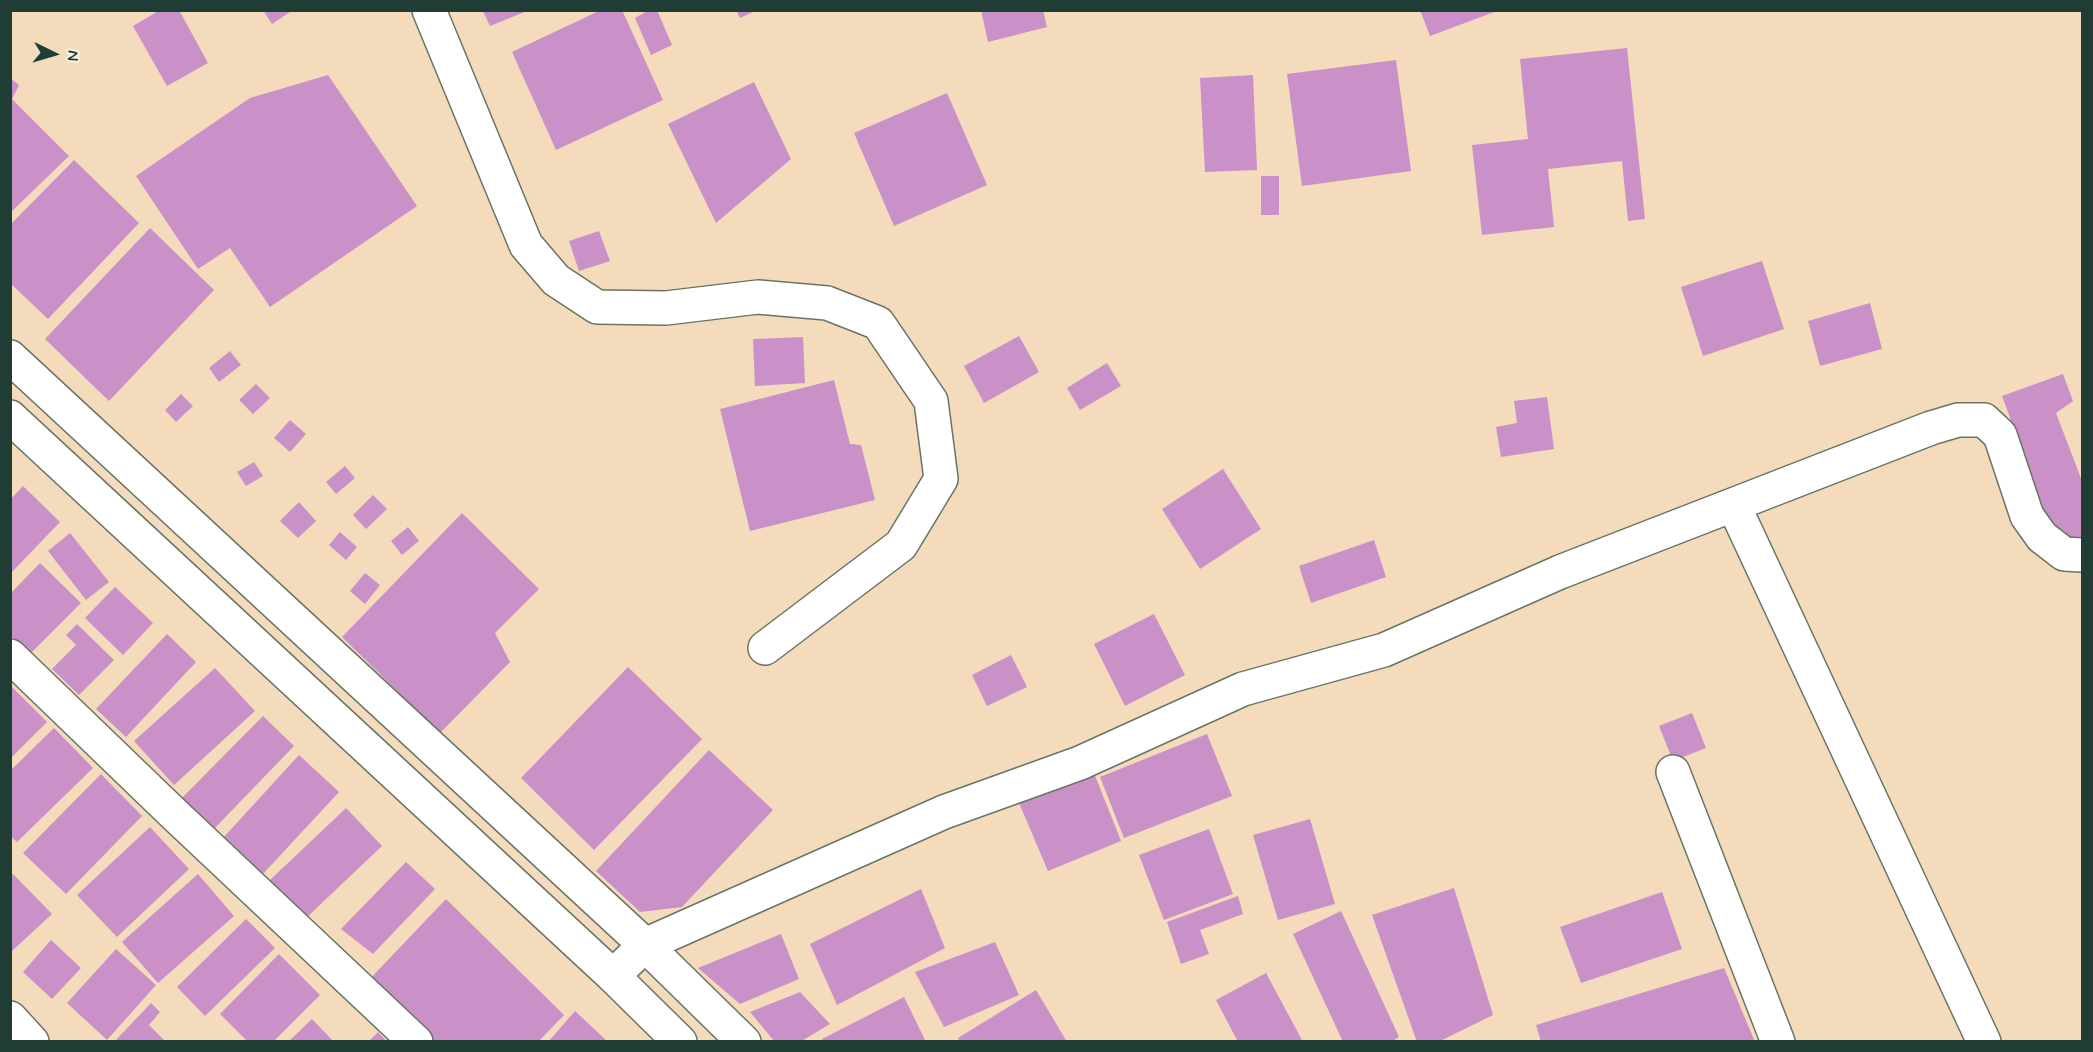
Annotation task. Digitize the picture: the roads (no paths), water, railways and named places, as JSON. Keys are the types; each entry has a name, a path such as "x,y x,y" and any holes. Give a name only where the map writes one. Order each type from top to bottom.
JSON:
{"street":[{"path":"429,10 526,245 556,280 597,307 666,309 758,297 827,303 878,324 931,401 941,479 901,544 765,648"},
{"path":"10,357 645,945 744,1041"},
{"path":"10,417 613,976 680,1041"},
{"path":"613,976 645,945 944,812 1080,762 1243,689 1384,650 1560,572 1930,428 1958,420 1984,420 2000,435 2027,516 2042,537 2064,554 2082,555"},
{"path":"1734,506 1984,1041"},
{"path":"10,656 416,1041"},
{"path":"1674,772 1778,1041"},
{"path":"10,1018 32,1041"}]}
